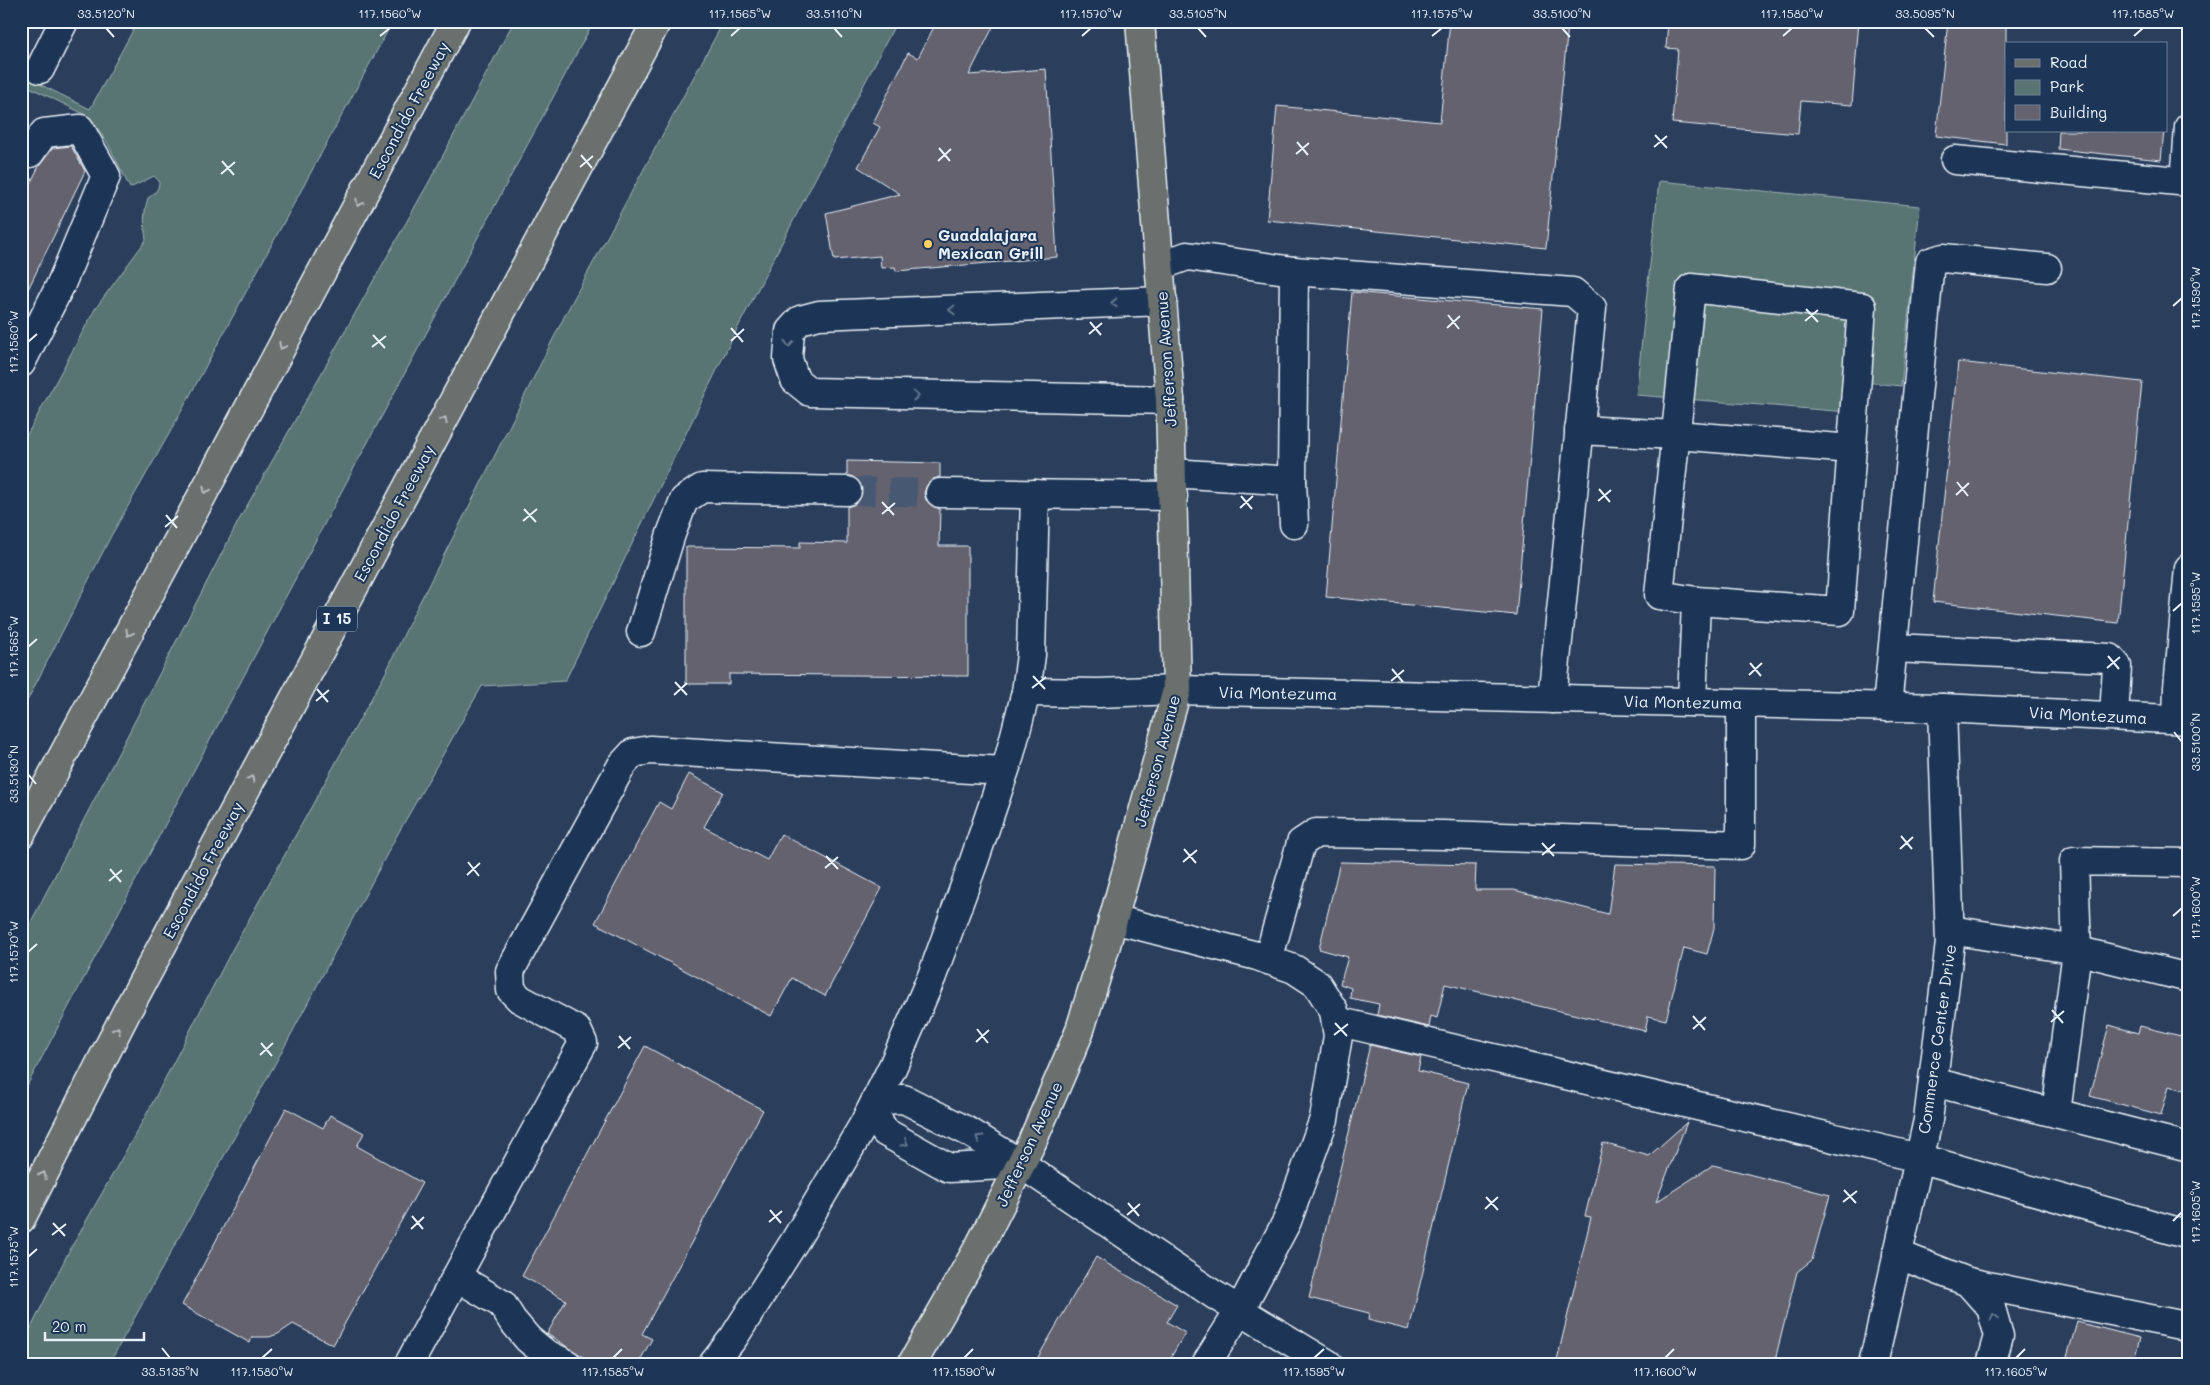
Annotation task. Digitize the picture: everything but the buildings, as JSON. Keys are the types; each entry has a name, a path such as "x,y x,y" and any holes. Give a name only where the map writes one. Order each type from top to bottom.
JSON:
{"main road":[{"name":"Escondido Freeway","path":"21,834 456,21"},
{"name":"Escondido Freeway","path":"21,1219 131,1004 657,21"},
{"name":"Jefferson Avenue","path":"912,1364 980,1245 1021,1164 1079,1033 1177,690 1170,400 1140,21"}],"street":[{"path":"40,69 64,21"},
{"path":"1956,160 2187,182 2189,127"},
{"path":"21,363 61,284 106,176 80,129 44,133 24,158"},
{"path":"1160,266 1187,256 1294,270 1573,292 1592,308 1552,699"},
{"path":"1887,707 1930,262 1944,258 2047,268"},
{"path":"1294,270 1292,481 1294,524"},
{"path":"1691,288 1862,307 1852,449 1840,611 1696,601 1659,595 1691,288"},
{"path":"1163,301 819,315 800,320 790,331 788,359 795,380 810,392 1170,400"},
{"path":"1579,430 1676,435 1852,449"},
{"path":"940,492 1036,494 1173,485 1292,481"},
{"path":"641,632 671,534 684,500 702,488 847,491"},
{"path":"713,1364 734,1337 796,1239 874,1105 932,976 974,861 1004,771 1026,692 1030,655 1036,494"},
{"path":"2183,720 2178,687 2189,568"},
{"path":"1692,702 1696,601"},
{"path":"1893,648 2110,658 2117,666 2114,716"},
{"name":"Via Montezuma","path":"1026,692 1098,693 1177,690 1942,708 2183,720"},
{"path":"1268,960 1301,843 1316,834 1443,835 1741,845 1741,704"},
{"name":"Commerce Center Drive","path":"1873,1364 1928,1120 1950,943 1942,708"},
{"path":"409,1364 583,1043 577,1030 520,999 511,990 510,971 622,765 633,753 650,750 1004,771"},
{"path":"2056,1113 2077,951 2074,860 2189,863"},
{"path":"1113,919 1268,960 1294,969 1317,984 1334,1011 1338,1036 1324,1120 1287,1221 1240,1310 1206,1364"},
{"path":"1950,930 2077,951 2189,978"},
{"path":"1336,1021 1920,1158 2189,1235"},
{"path":"1933,1082 2189,1147"},
{"path":"874,1105 904,1098 969,1132 1021,1164 1213,1294 1328,1364"},
{"path":"874,1105 885,1132 949,1168 1021,1164"},
{"path":"1897,1254 1968,1282 2069,1301 2180,1325 2189,1329"},
{"path":"457,1277 502,1304 512,1320 528,1339 545,1354 567,1364"},
{"path":"1968,1282 1991,1308 1999,1336 1991,1364"}],"green space":[{"path":"138,21 393,21 169,434 111,536 21,713 21,446 95,309 146,240 144,219 146,203 148,198 155,193 159,181 154,176 130,188 108,144 90,117 21,83 21,75 90,109"},
{"path":"514,21 594,21 354,468 21,1097 21,941 239,520 430,180"},
{"path":"724,21 897,21 734,335 565,681 482,686 396,837 286,1044 109,1364 21,1364 21,1348 67,1255 145,1117 232,950 386,672 566,313"},
{"path":"1659,181 1920,206 1901,386 1864,382 1860,413 1636,395"}],"tunnel":[{"path":"847,491 940,493"}],"place":[{"name":"Guadalajara Mexican Grill","path":"928,244"}]}
